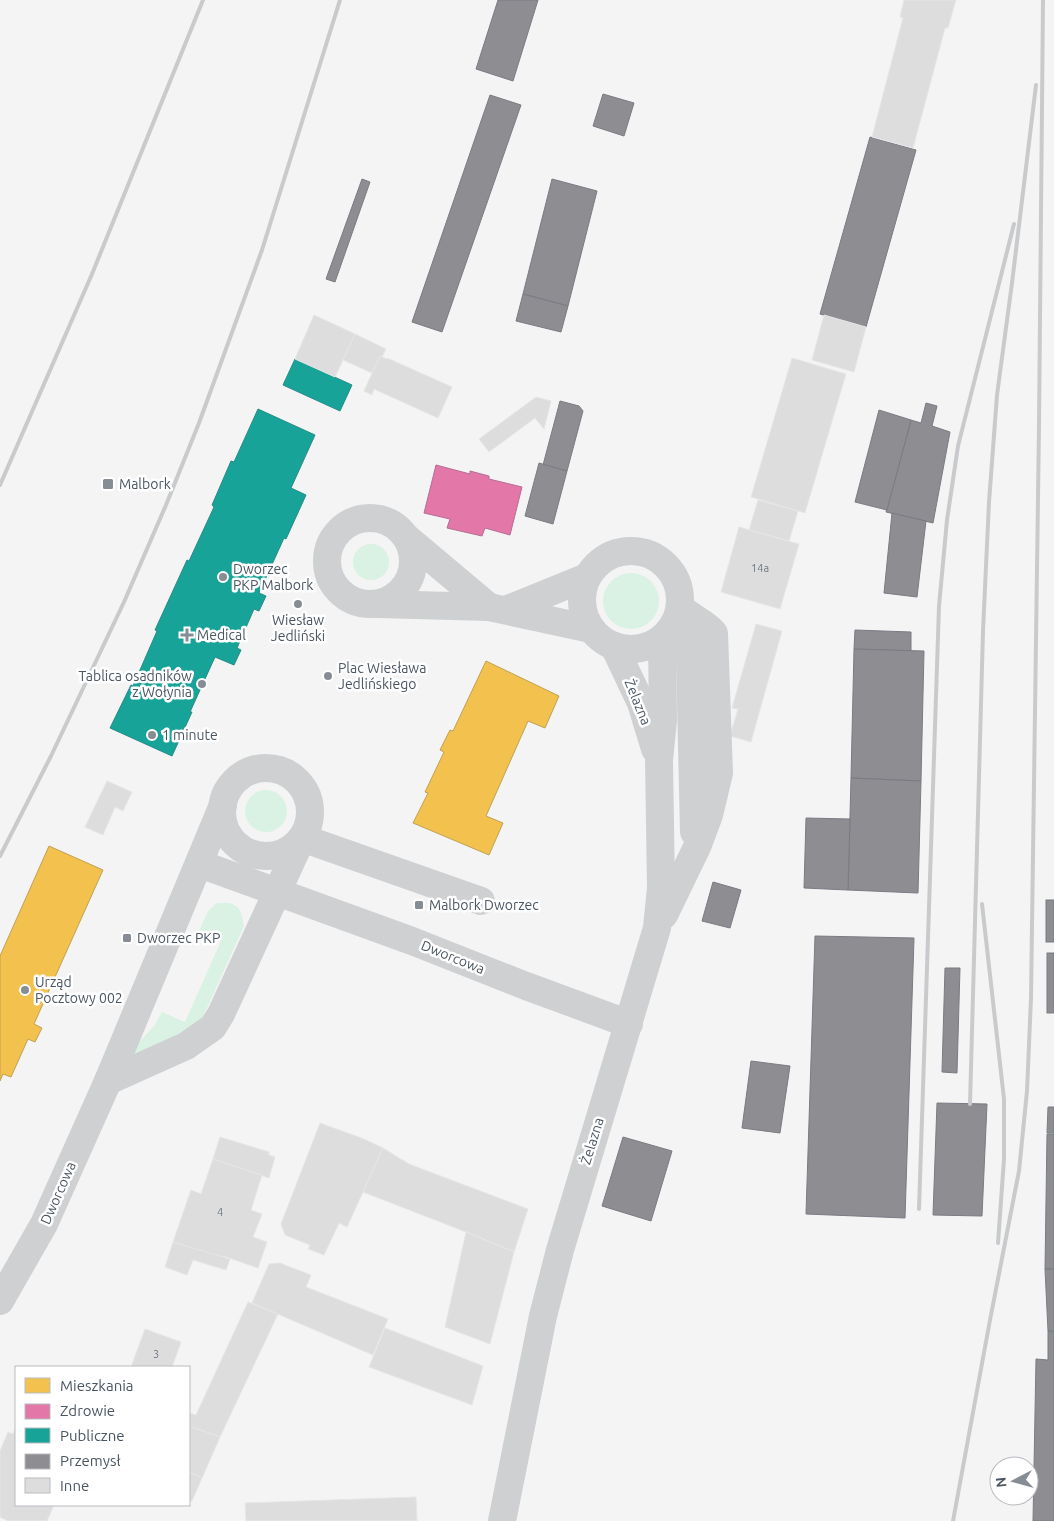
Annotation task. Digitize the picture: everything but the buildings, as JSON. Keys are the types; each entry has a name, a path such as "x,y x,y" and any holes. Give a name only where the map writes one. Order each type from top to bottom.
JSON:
{"street":[{"name":"Żelazna","path":"498,608 407,538 398,527 386,520 371,517 357,519 344,526 334,536 328,549 327,563 330,577 338,589 348,598 362,604 498,608 591,629 601,639 614,646 626,649 639,649 652,645 662,638 684,612 678,585 668,566 650,554 625,550 610,555 596,564 587,577 498,608"},
{"path":"376,604 390,599 402,591 410,579 414,565 412,551 407,538"},
{"path":"587,577 582,590 582,604 585,617 591,629"},
{"path":"657,928 692,858 695,824 684,612"},
{"name":"Żelazna","path":"502,1521 543,1316 560,1250 657,928 661,888 659,760 663,720 662,638"},
{"name":"Żelazna","path":"614,646 641,703 659,760"},
{"path":"108,1081 186,1046 213,1027 221,1014 308,826 310,811 308,797 300,784 290,775 277,769 262,768 248,772 236,780 228,791 200,864"},
{"path":"223,805 223,820 228,833 237,845 249,852 263,856 278,854 291,848 302,838"},
{"path":"302,838 481,901"},
{"name":"Dworcowa","path":"0,1301 44,1224 108,1081 200,864 412,941 628,1024"}],"green space":[{"path":"371,544 383,550 389,562 383,574 371,580 359,574 353,562 359,550"},
{"path":"626,573 636,573 651,581 657,590 659,601 657,612 651,621 636,629 626,629 615,624 608,617 603,606 603,596 608,585 615,578"},
{"path":"270,790 278,793 284,799 287,811 284,823 278,829 262,832 254,829 248,823 245,807 248,799 254,793"},
{"path":"217,903 230,903 237,907 240,910 244,926 202,1019 191,1031 134,1054 131,1051 155,1025 162,1012 185,1022 221,941 199,931 208,911"}],"railway":[{"path":"0,485 92,274 203,0"},
{"path":"0,856 51,756 124,602 199,423 262,250 340,0"},
{"path":"953,1521 1019,1171 1027,1091 1031,998 1043,0"},
{"path":"970,1104 983,631 989,502 997,395 1036,85"},
{"path":"919,1209 939,606 947,520 958,446 1014,224"},
{"path":"982,904 1004,1099 1004,1159 998,1243"}],"place":[{"name":"Malbork","path":"108,484"},
{"name":"Dworzec PKP Malbork","path":"223,577"},
{"name":"Wiesław Jedliński","path":"298,604"},
{"name":"Medical","path":"187,635"},
{"name":"Plac Wiesława Jedlińskiego","path":"328,676"},
{"name":"Tablica osadników z Wołynia","path":"202,684"},
{"name":"1 minute","path":"152,735"},
{"name":"Malbork Dworzec","path":"419,905"},
{"name":"Dworzec PKP","path":"127,938"},
{"name":"Urząd Pocztowy 002","path":"25,990"}]}
